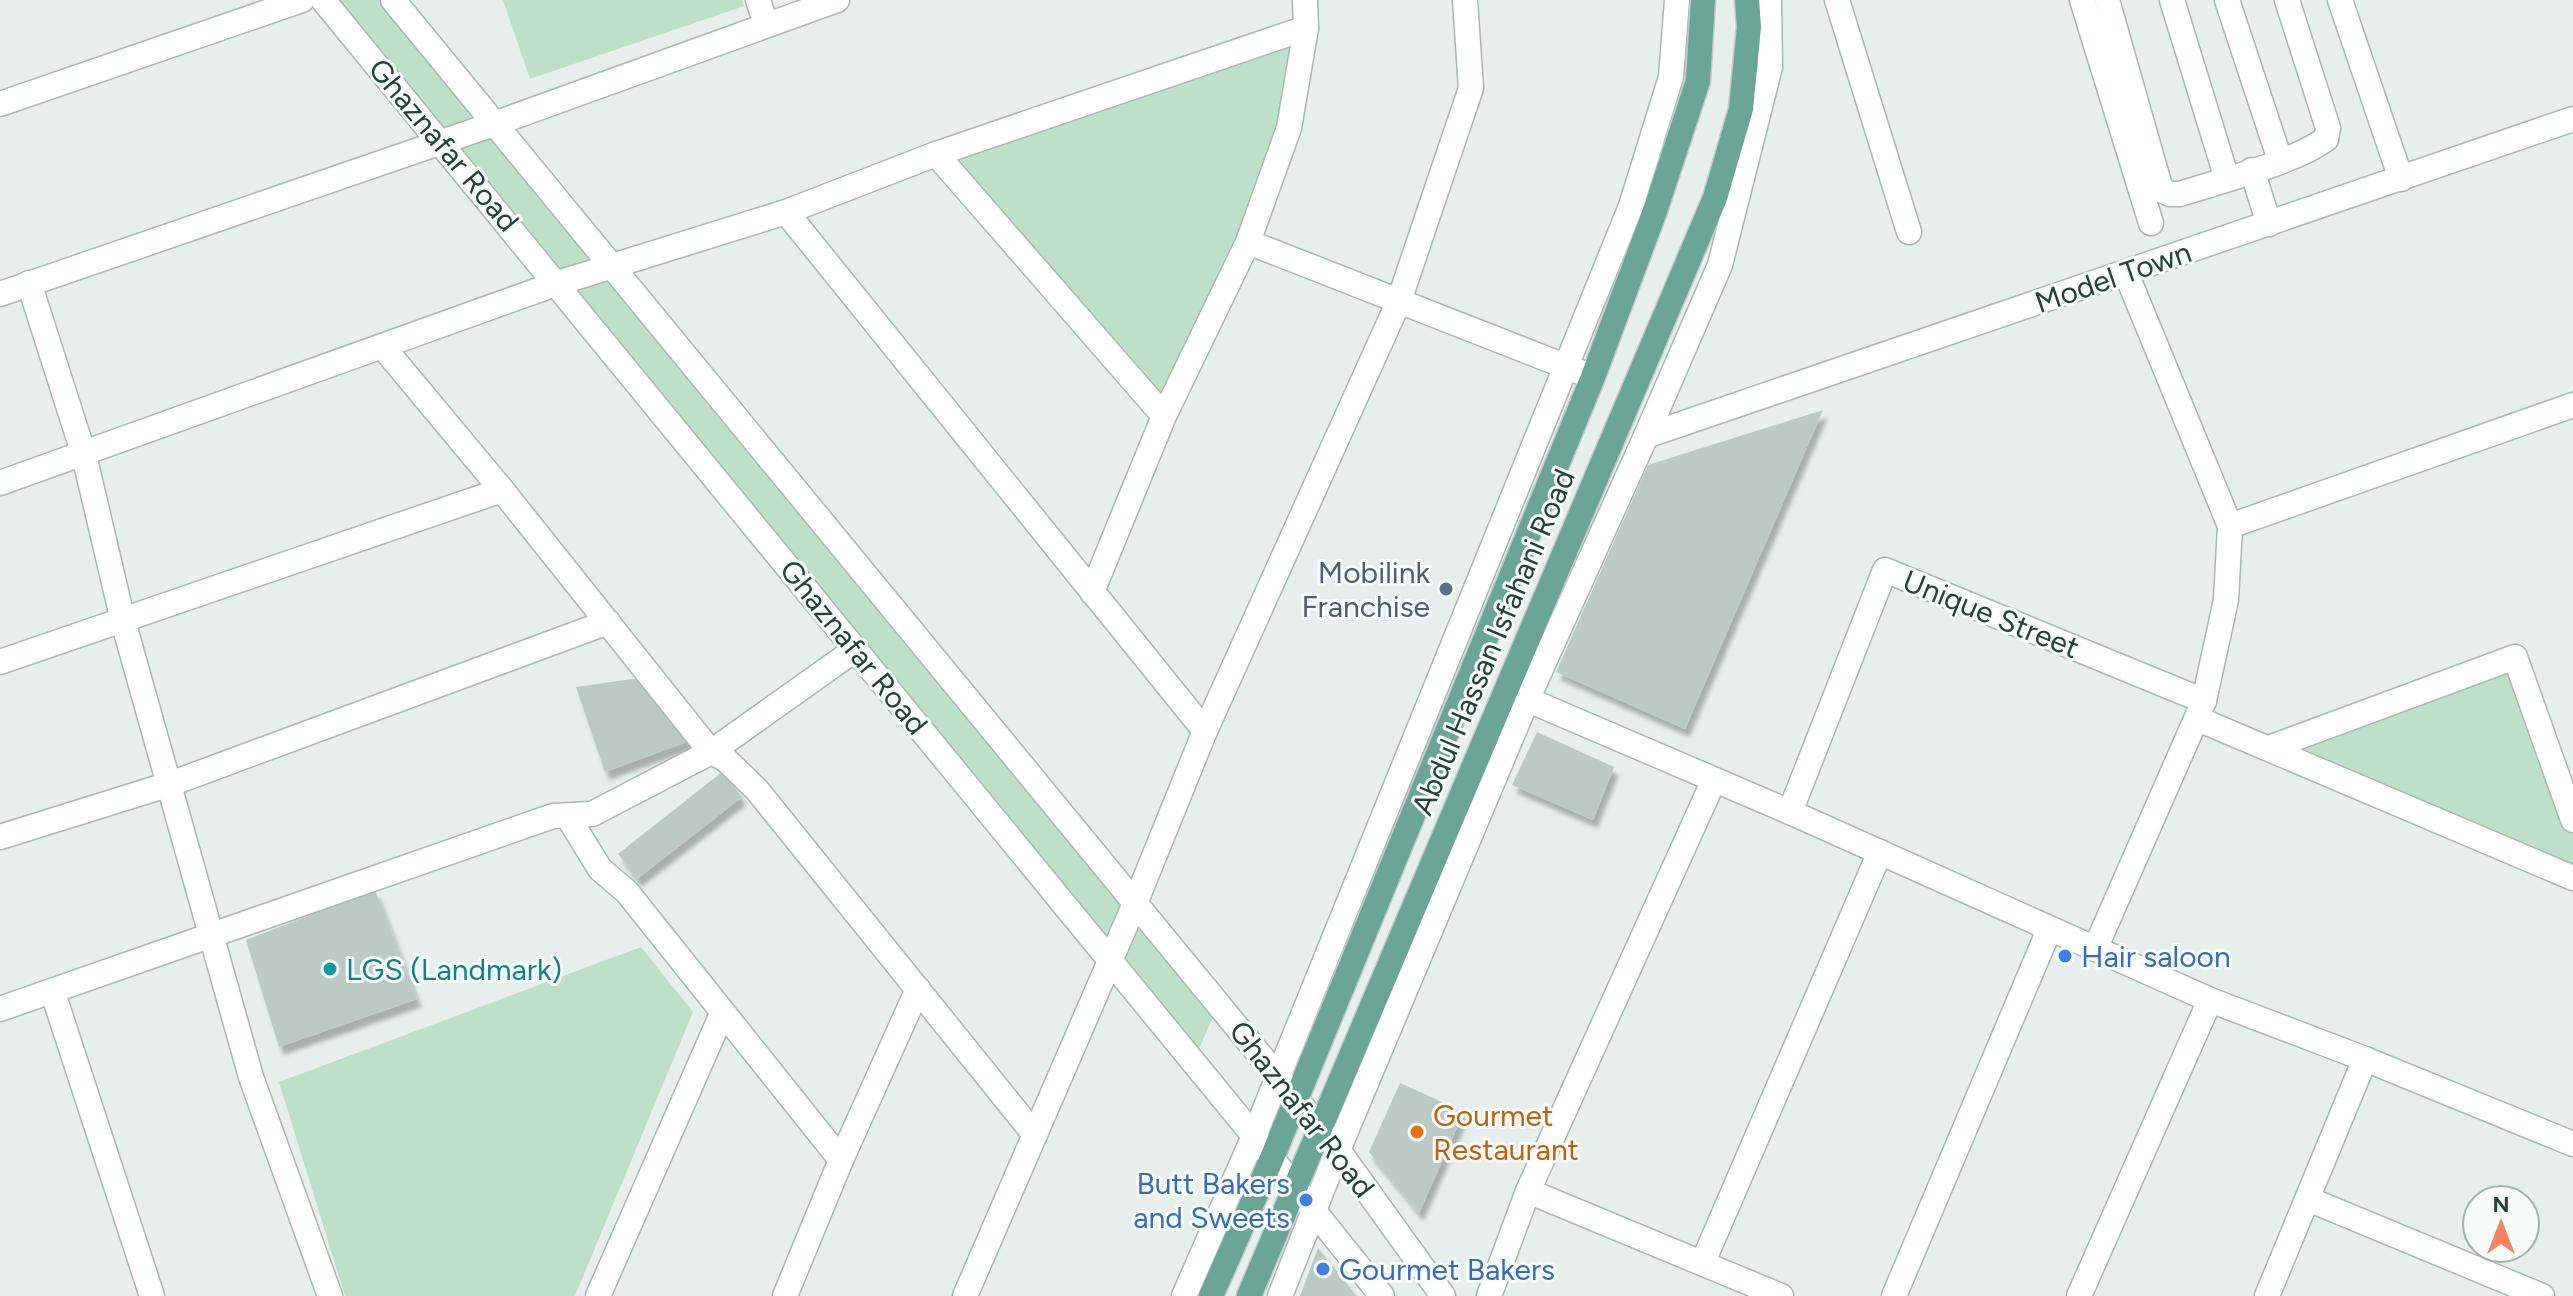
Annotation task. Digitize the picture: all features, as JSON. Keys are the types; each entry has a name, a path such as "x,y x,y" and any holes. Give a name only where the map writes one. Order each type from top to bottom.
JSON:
{"main road":[{"name":"Abdul Hassan Isfahani Road","path":"1211,1296 1272,1158 1593,377 1655,211 1698,81 1703,0"},
{"name":"Abdul Hassan Isfahani Road","path":"1249,1296 1320,1129 1516,695 1715,198 1741,109 1749,27 1747,0"}],"street":[{"path":"0,104 302,0"},
{"name":"Ghaznafar Road","path":"323,0 558,283 1382,1296"},
{"name":"Ghaznafar Road","path":"393,0 1338,1150 1443,1296"},
{"path":"758,0 766,24"},
{"path":"0,294 494,124 837,0"},
{"path":"1092,592 1164,416 1248,242 1289,128 1306,28 1305,0"},
{"path":"965,1296 1136,901 1205,731 1399,301 1471,88 1465,0"},
{"path":"1184,1296 1254,1136 1631,206 1671,77 1677,0"},
{"path":"1280,1296 1516,695 1646,436 1720,265 1770,67 1769,0"},
{"path":"1837,0 1909,232"},
{"path":"2082,0 2151,223"},
{"path":"2107,0 2161,190 2170,194 2180,194 2227,179 2317,146 2326,139 2328,128 2287,0"},
{"path":"2172,0 2227,179"},
{"path":"2227,0 2280,160"},
{"path":"2340,0 2401,179"},
{"path":"0,483 558,283 786,212 936,154 1306,28"},
{"name":"Model Town","path":"1646,436 2573,119"},
{"path":"936,154 1164,416"},
{"path":"2252,170 2269,224"},
{"path":"786,212 1205,731"},
{"path":"1248,242 1593,377"},
{"path":"2095,949 2201,710 2226,600 2230,526 2126,273"},
{"path":"29,283 84,455 123,621 251,1077 330,1296"},
{"path":"383,347 502,490 711,752 725,759 757,790 1035,1135"},
{"path":"2230,526 2573,405"},
{"path":"0,662 502,490"},
{"name":"Unique Street","path":"1790,812 1885,570 2201,710"},
{"path":"0,837 170,784 608,622"},
{"path":"0,1009 553,816 592,814 711,752 856,649"},
{"path":"2269,748 2515,657 2573,820"},
{"path":"1516,695 1790,812 2210,1000 2573,1144"},
{"path":"2201,710 2269,748 2573,878"},
{"path":"1489,1296 1528,1191 1714,780"},
{"path":"568,817 600,869 627,892 841,1160"},
{"path":"1703,1262 1880,852"},
{"path":"1894,1296 2049,930"},
{"path":"785,1296 841,1160 918,989"},
{"path":"53,993 152,1296"},
{"path":"2079,1296 2210,1000"},
{"path":"598,1296 722,1014"},
{"path":"2267,1296 2365,1059"},
{"path":"1528,1191 1781,1296"},
{"path":"2308,1199 2542,1296"}],"green space":[{"path":"326,0 387,0 1219,1004 1193,1062"},
{"path":"503,0 742,0 744,6 530,79"},
{"path":"1306,28 1289,128 1164,416 936,154"},
{"path":"2515,657 2573,820 2573,878 2269,748"},
{"path":"641,947 693,1012 575,1296 345,1296 279,1082"}],"building":[{"path":"1823,410 1685,729 1556,672 1648,465"},
{"path":"646,677 695,739 605,772 576,687"},
{"path":"1537,732 1614,767 1593,820 1512,785"},
{"path":"722,772 742,797 637,879 618,854"},
{"name":"LGS (Landmark)","path":"375,890 417,999 279,1047 246,940"},
{"name":"Gourmet Restaurant","path":"1400,1083 1464,1112 1419,1213 1369,1152"},
{"name":"Gourmet Bakers","path":"1318,1248 1352,1290 1356,1296 1300,1296"}],"place":[{"name":"Mobilink Franchise","path":"1446,589"},
{"name":"Hair saloon","path":"2065,956"},
{"name":"LGS (Landmark)","path":"330,969"},
{"name":"Gourmet Restaurant","path":"1417,1132"},
{"name":"Butt Bakers and Sweets","path":"1306,1200"},
{"name":"Gourmet Bakers","path":"1323,1269"}]}
